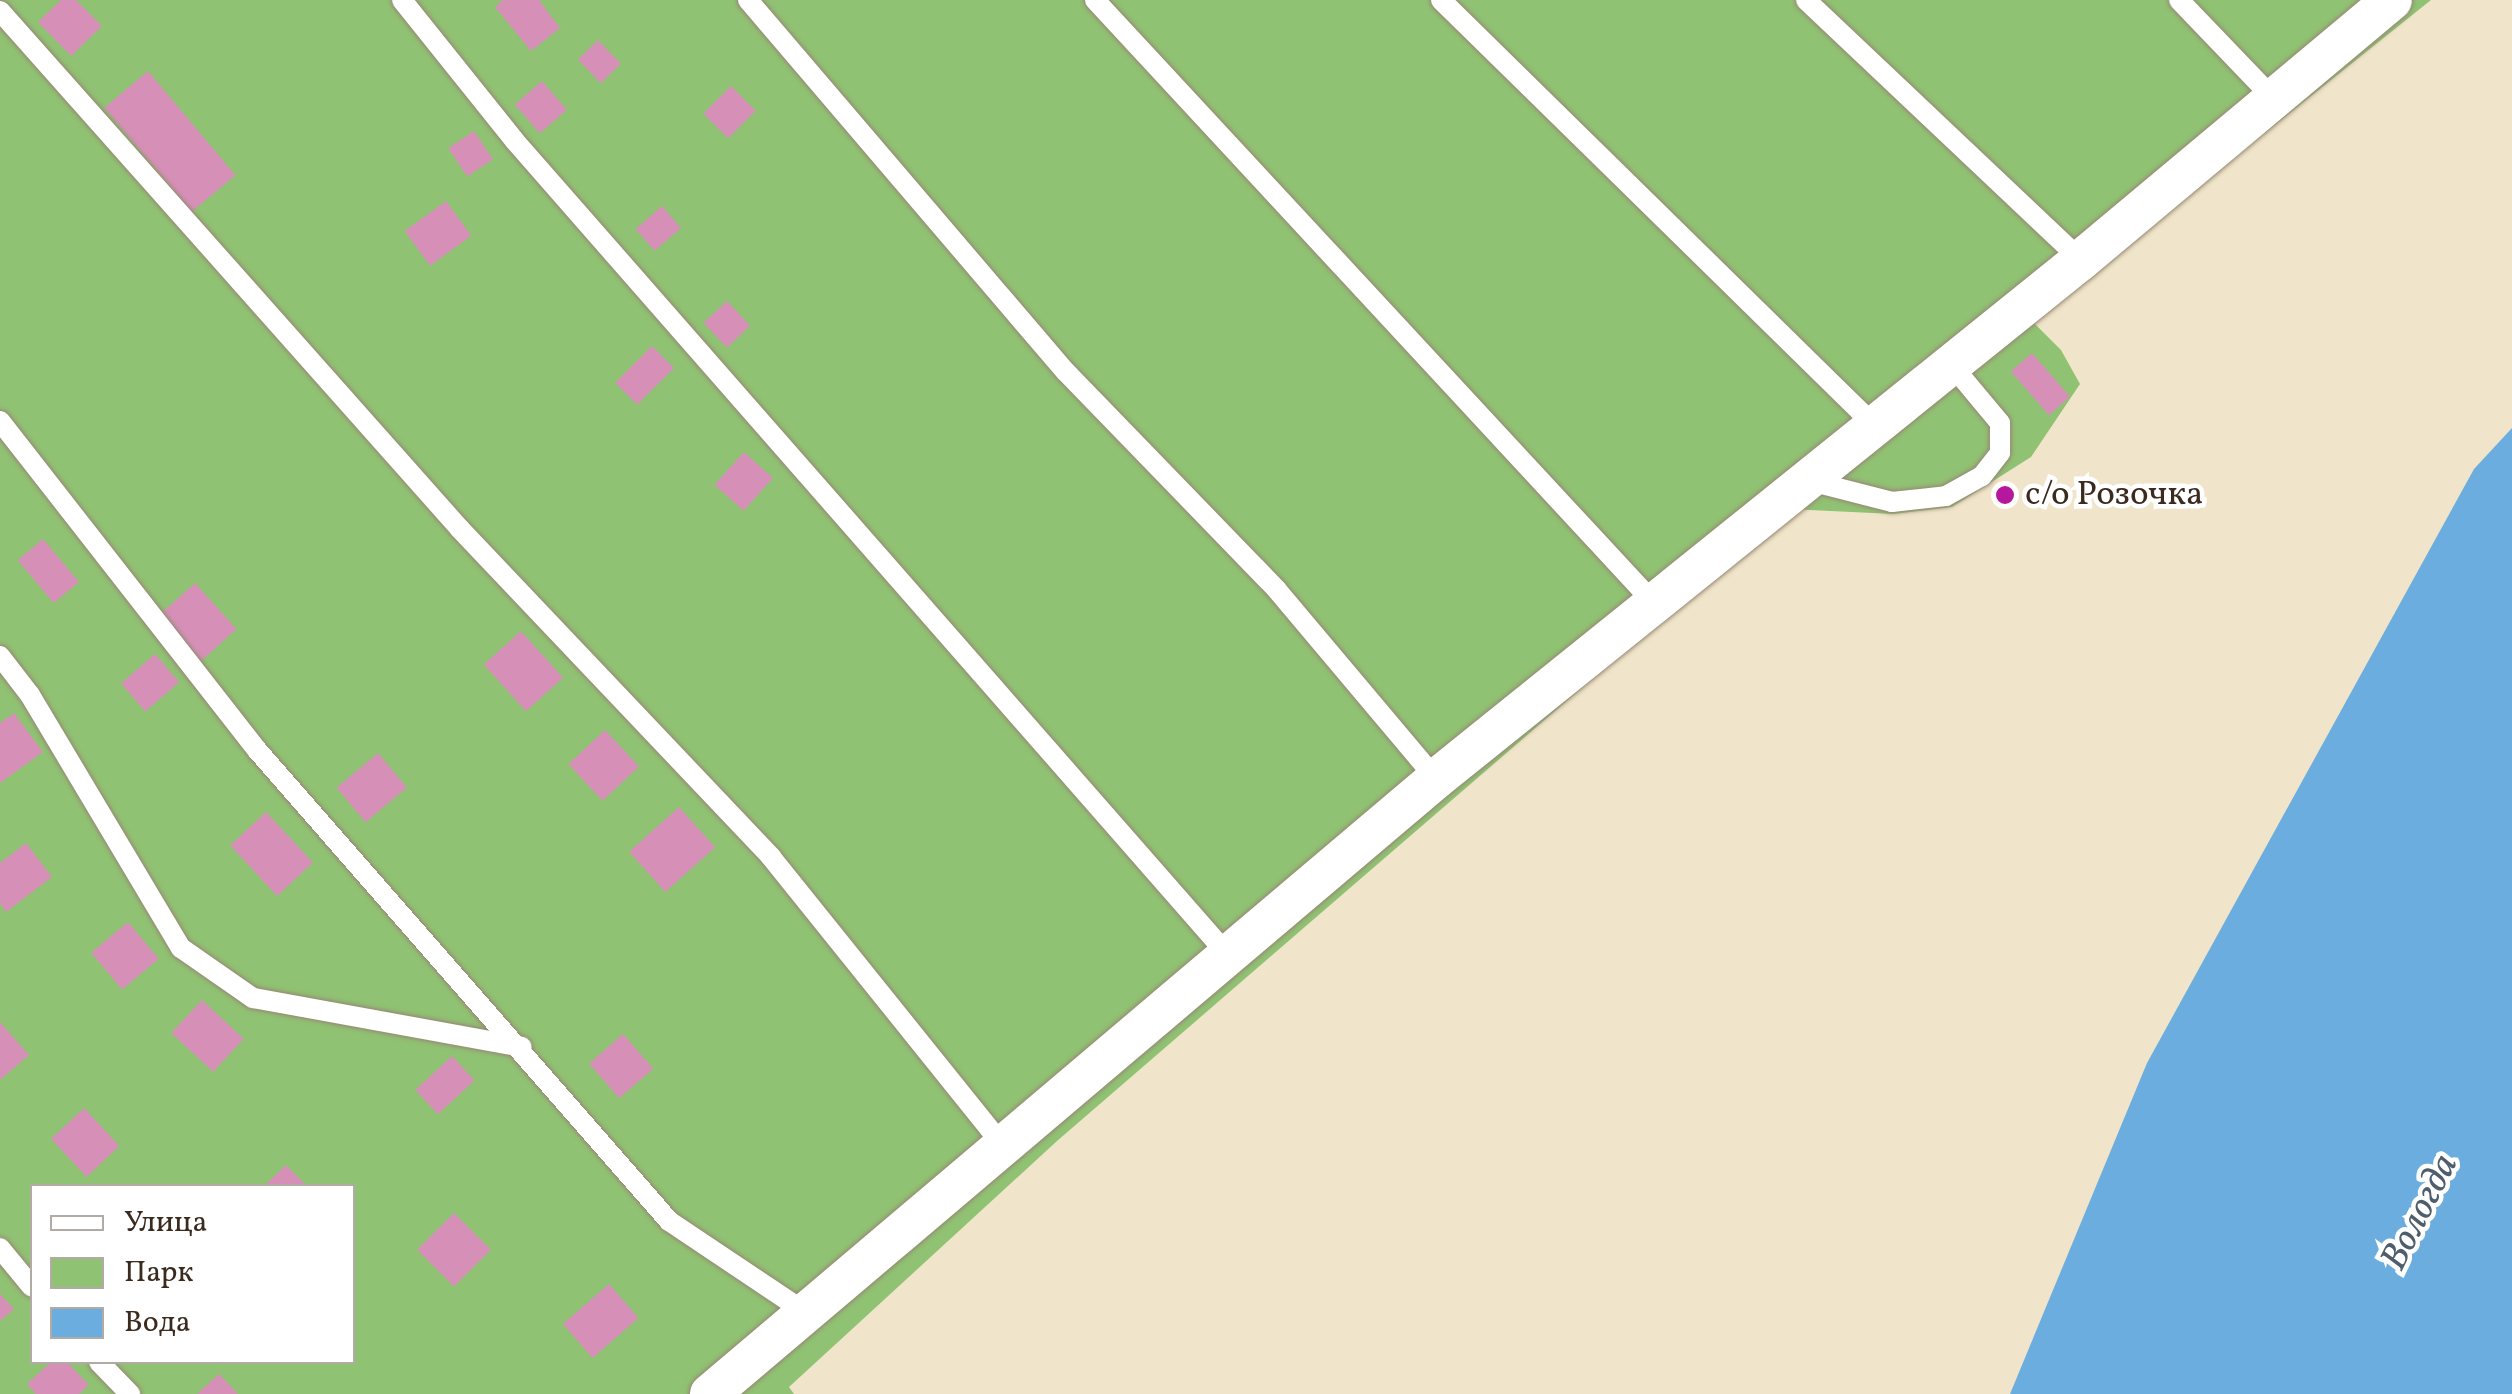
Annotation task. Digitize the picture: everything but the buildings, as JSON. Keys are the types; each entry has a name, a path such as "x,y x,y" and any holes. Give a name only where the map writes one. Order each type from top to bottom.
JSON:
{"street":[{"path":"710,1394 1436,779 2081,260 2392,0"}],"lane":[{"path":"402,0 514,140 1228,955"},
{"path":"748,0 1066,372 1277,590 1436,779"},
{"path":"1095,0 1653,602"},
{"path":"1441,0 1873,424"},
{"path":"1806,0 2081,260"},
{"path":"2179,0 2275,100"},
{"path":"0,11 460,529 771,857 1003,1146"},
{"path":"1804,480 1892,502 1946,496 1982,476 2000,453 2000,424 1950,363"},
{"path":"0,420 257,750 522,1047 669,1221 808,1314"},
{"path":"0,656 180,948 252,998 522,1047"},
{"path":"0,1248 30,1284"},
{"path":"101,1364 130,1394"}],"green space":[{"path":"0,0 2431,0 2031,320 2061,350 2080,384 2031,457 1952,507 1893,514 1789,509 1057,1141 789,1387 794,1394 0,1394"}],"water":[{"name":"Вологда","path":"2512,428 2512,1394 2010,1394 2147,1063 2474,469"}],"place":[{"name":"с/о Розочка","path":"2005,495"}]}
